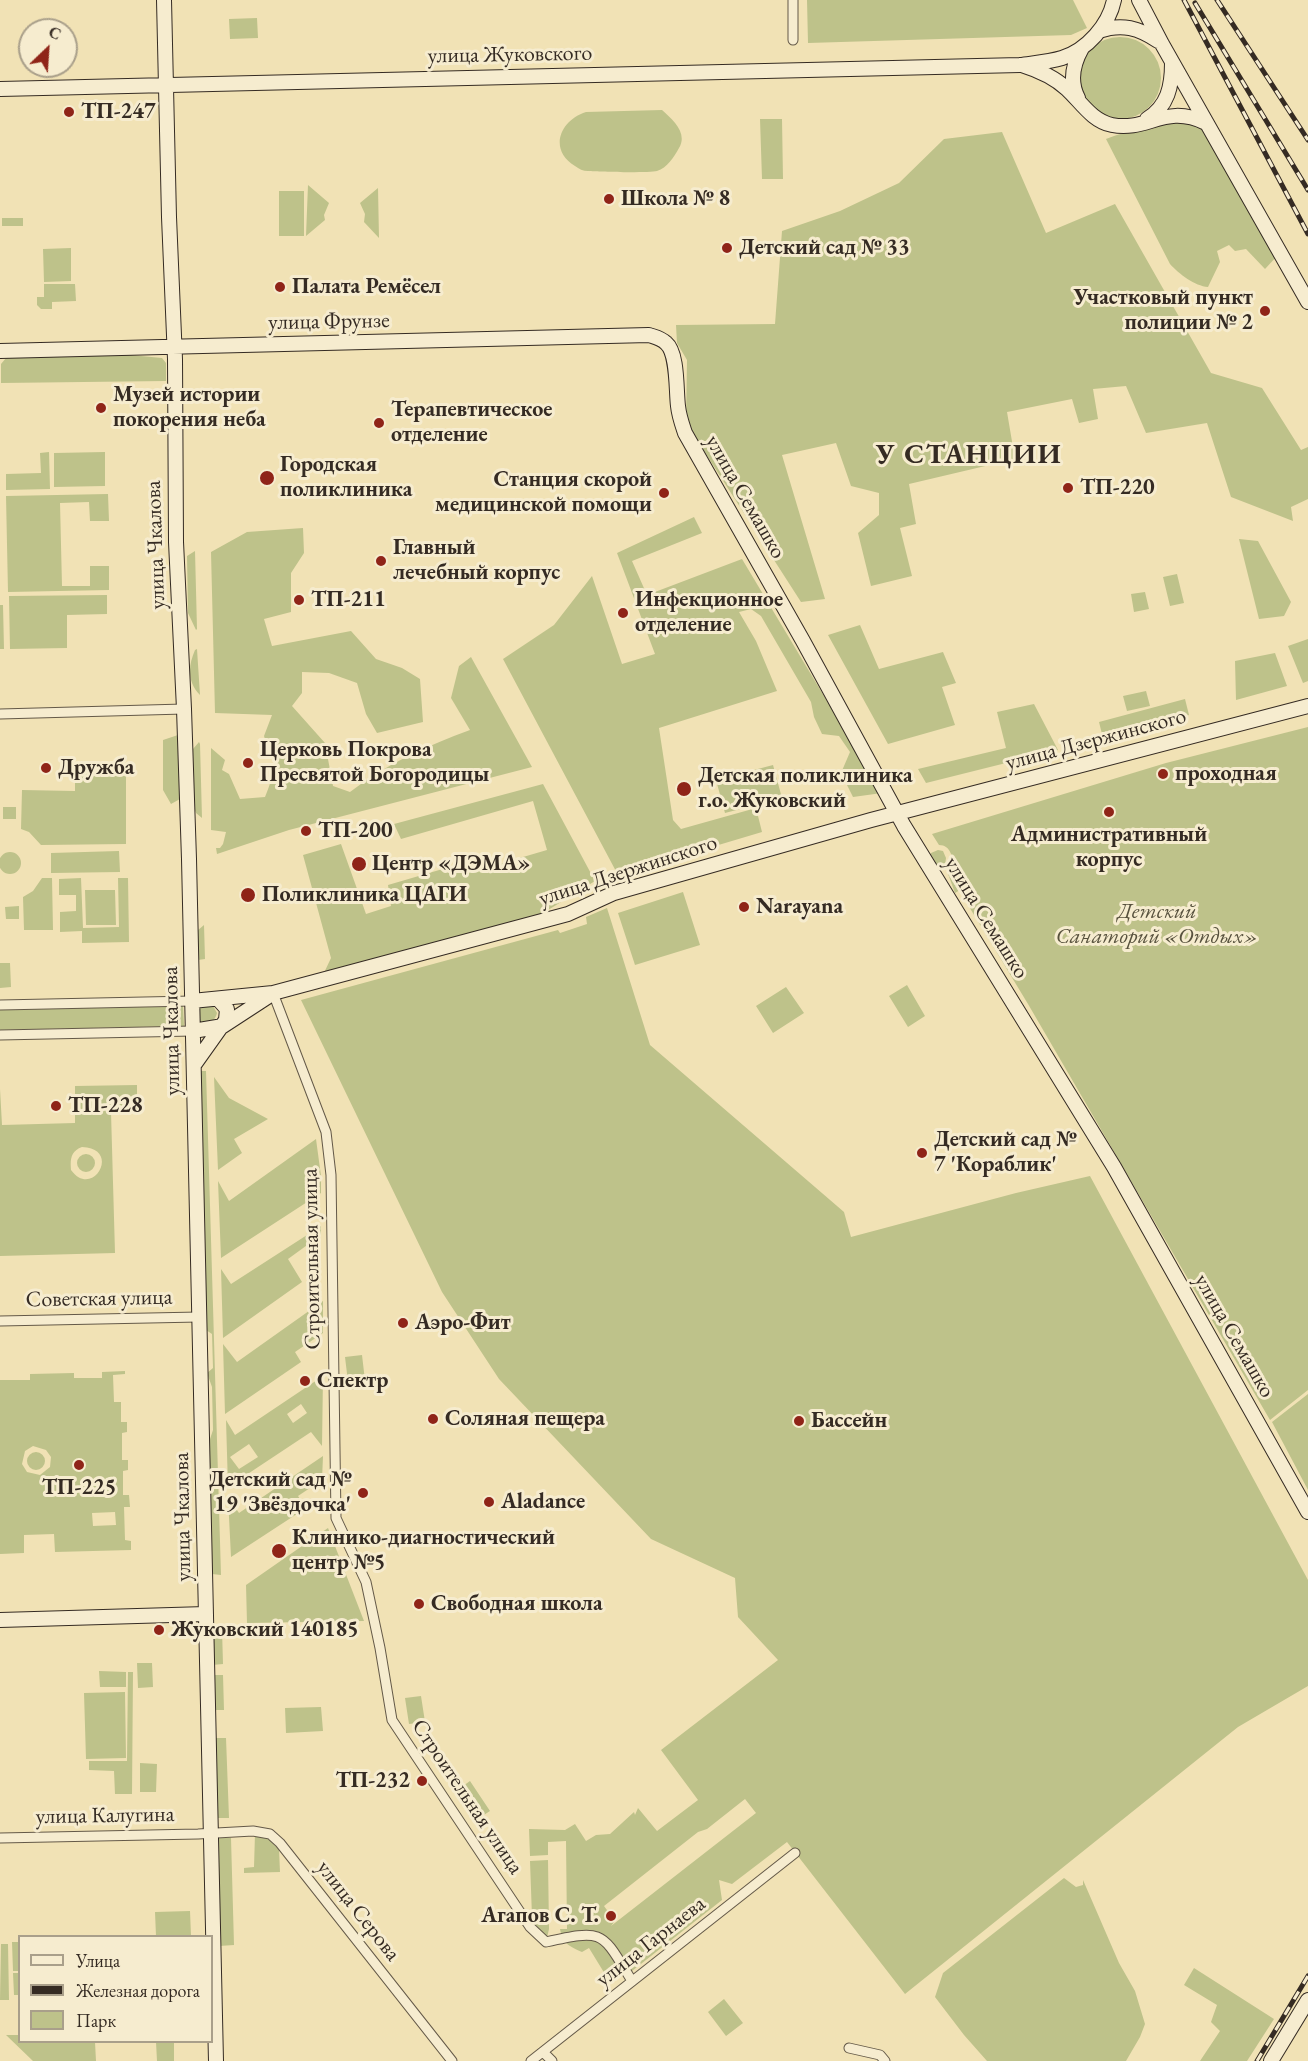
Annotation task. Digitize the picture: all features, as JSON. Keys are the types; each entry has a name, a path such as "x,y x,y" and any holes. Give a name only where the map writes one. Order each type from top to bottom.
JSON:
{"main road":[{"name":"улица Чкалова","path":"164,0 174,347 176,542 184,709 194,1065 216,2061"},
{"path":"1081,105 1074,90 1072,70 1083,46 1099,31 1107,18 1113,0"},
{"path":"1139,0 1308,302"},
{"path":"1099,31 1126,26 1144,31 1162,44"},
{"name":"улица Жуковского","path":"0,89 1020,64 1061,58 1083,46"},
{"path":"1140,123 1163,105 1169,92 1172,62"},
{"path":"1020,64 1036,69 1059,82 1099,120 1113,125 1126,126 1178,114 1206,123"},
{"name":"улица Фрунзе","path":"0,351 649,336 658,338"},
{"name":"улица Семашко","path":"658,338 667,343 672,351 679,412 685,433 898,813 1114,1167 1308,1512"},
{"name":"улица Дзержинского","path":"192,1001 273,993 568,914 614,893 898,813 1308,706"},
{"name":"улица Дзержинского","path":"194,1065 223,1026 273,993"},
{"path":"218,999 226,1009 227,1016 223,1026"},
{"name":"улица Дзержинского","path":"193,1031 223,1026"},
{"path":"0,1620 206,1614"},
{"path":"1271,2061 1308,2000"}],"street":[{"path":"793,0 793,40"},
{"path":"0,714 184,709"},
{"name":"Строительная улица","path":"273,993 326,1132 331,1175 336,1518 366,1582 392,1720 530,1927 546,1942 583,1934 598,1936 608,1944 632,1981"},
{"path":"0,1005 192,1001"},
{"path":"0,1035 193,1031"},
{"name":"Советская улица","path":"0,1321 199,1317"},
{"name":"улица Калугина","path":"0,1838 211,1832"},
{"name":"улица Серова","path":"211,1832 262,1832 270,1834 280,1843 452,2061"},
{"name":"улица Гарнаева","path":"531,2061 795,1853"},
{"path":"849,2048 880,2055 885,2061"},
{"path":"543,2052 552,2061"}],"green space":[{"path":"807,0 1073,0 1087,28 1071,35 808,43"},
{"path":"257,18 258,38 230,39 229,19"},
{"path":"1120,37 1136,40 1149,49 1158,62 1161,78 1158,94 1149,107 1136,116 1120,119 1104,116 1091,107 1082,94 1079,78 1082,62 1091,49 1104,40"},
{"path":"662,110 678,127 682,137 675,155 661,170 652,172 584,171 567,159 562,152 560,144 564,128 577,116 586,112"},
{"path":"760,119 782,119 783,179 762,179"},
{"path":"1185,122 1205,126 1278,255 1265,269 1246,249 1235,251 1229,245 1217,251 1220,262 1208,287 1188,279 1170,264 1106,139 1145,128"},
{"path":"1002,132 1046,233 1115,204 1211,373 1262,388 1301,450 1308,447 1308,499 1291,507 1293,521 1231,497 1207,423 1146,433 1126,386 1093,389 1098,419 1079,423 1072,399 1007,412 1015,459 909,484 916,524 900,528 912,576 871,586 858,533 879,515 879,493 851,486 836,443 782,455 825,599 801,602 686,423 687,360 677,343 676,325 775,324 782,231 840,211 899,183 944,139"},
{"path":"308,185 329,203 324,215 325,220 306,236"},
{"path":"378,188 379,238 364,222 365,214 360,203"},
{"path":"279,191 304,191 304,236 279,236"},
{"path":"2,218 23,218 23,226 2,226"},
{"path":"71,248 71,281 44,282 43,249"},
{"path":"44,284 75,284 76,301 52,302 52,309 41,309 37,305 37,297 44,297"},
{"path":"120,354 162,358 166,363 166,381 1,383 1,364 6,358"},
{"path":"49,452 50,489 6,490 6,474 41,473 40,453"},
{"path":"105,452 105,486 54,487 54,453"},
{"path":"108,494 109,521 90,521 89,502 60,503 62,586 90,586 90,566 109,566 109,590 8,592 6,496"},
{"path":"694,517 702,533 632,561 647,595 742,559 882,793 853,797 841,773 850,752 839,736 822,734 814,717 811,702 761,616 751,609 739,612 756,641 777,691 659,728 673,820 681,829 756,808 762,832 618,875 503,659 554,625 592,576 622,664 655,654 617,553"},
{"path":"303,528 304,553 291,573 291,612 264,619 272,646 351,631 376,659 402,668 420,679 423,722 377,733 366,714 357,683 329,673 302,672 302,693 292,706 325,743 333,786 350,792 407,756 470,730 451,698 459,666 471,657 532,767 289,830 217,854 216,848 220,848 223,844 226,832 211,830 211,748 225,760 222,770 229,774 240,799 265,797 273,773 274,748 267,746 264,736 272,715 215,713 211,552 247,532"},
{"path":"1239,539 1258,541 1291,602 1284,616 1259,619"},
{"path":"195,551 196,630 188,613 187,556"},
{"path":"1177,574 1184,603 1170,606 1163,577"},
{"path":"1145,592 1149,609 1134,612 1131,594"},
{"path":"107,595 107,614 67,615 67,648 10,649 9,596"},
{"path":"0,605 3,605 4,649 0,649"},
{"path":"860,625 879,669 943,652 956,683 942,687 955,725 888,744 828,635"},
{"path":"1308,639 1308,681 1303,683 1288,646"},
{"path":"197,649 200,695 193,685 190,674 193,656"},
{"path":"1275,653 1287,686 1236,700 1235,661"},
{"path":"1146,691 1150,706 1127,711 1123,696"},
{"path":"1185,699 1189,715 1103,738 1099,722"},
{"path":"1034,704 1058,750 926,783 918,769 1006,748 997,712"},
{"name":"Детский Санаторий «Отдых»","path":"1308,727 1308,1390 1270,1420 960,890 955,893 947,871 954,869 951,853 946,847 939,845 932,834 1166,763"},
{"path":"178,735 180,799 171,804 163,790 163,740"},
{"path":"199,742 202,818 194,808 193,749"},
{"path":"773,765 782,798 725,813 716,780"},
{"path":"126,773 126,844 41,845 29,832 21,829 22,790 75,791 75,774"},
{"path":"543,784 595,881 540,915 323,975 331,958 303,855 341,844 366,914 391,906 388,885 470,861 482,869 547,850 533,801 401,839 394,824"},
{"path":"3,807 16,807 16,819 3,819"},
{"path":"938,850 943,851 946,858 945,865 939,870 929,860 931,853"},
{"path":"119,851 120,872 51,873 51,853"},
{"path":"10,852 18,855 21,863 18,871 10,874 2,871 -1,863 2,855"},
{"path":"42,878 52,878 53,930 24,930 23,897 33,891"},
{"path":"81,878 83,928 119,927 118,878 128,878 129,942 82,943 82,931 60,932 60,912 76,911 76,895 59,895 59,879"},
{"path":"85,890 115,890 116,925 86,925"},
{"path":"683,892 700,945 635,965 618,913"},
{"path":"19,906 19,919 6,919 5,907"},
{"path":"607,908 650,1045 844,1212 851,1237 1016,1193 1090,1176 1308,1580 1308,1686 1238,1727 905,1994 787,1842 732,1884 719,1880 722,1900 632,1971 628,1965 608,1979 589,1948 582,1952 574,1948 567,1944 561,1934 560,1929 567,1929 566,1841 548,1842 548,1855 530,1856 529,1829 565,1830 575,1824 586,1841 596,1835 610,1834 634,1812 635,1815 638,1808 657,1831 698,1800 661,1750 778,1660 738,1617 735,1578 651,1539 499,1379 442,1292 301,1000 558,930 560,933 587,924 586,917","holes":["745,1799 756,1813 611,1926 615,1921 604,1906 698,1832 707,1829"]},
{"path":"204,925 205,959 198,960 197,931"},
{"path":"0,963 10,963 11,987 0,988"},
{"path":"907,985 925,1016 908,1027 889,996"},
{"path":"786,987 804,1013 773,1033 756,1006"},
{"path":"212,1004 217,1013 214,1019 208,1023 199,1021 197,1007"},
{"path":"183,1005 184,1026 0,1030 0,1010"},
{"path":"199,1071 206,1071 221,1575 212,1574 209,1442 213,1430 212,1387 207,1373 213,1368 212,1334 206,1330"},
{"path":"214,1077 229,1098 268,1119 234,1139 242,1153 218,1170"},
{"path":"137,1085 137,1111 111,1112 115,1253 0,1256 0,1089 2,1125 75,1123 75,1086","holes":["82,1147 94,1150 100,1155 102,1163 100,1170 88,1179 79,1178 71,1170 72,1156"]},
{"path":"316,1139 321,1193 221,1258 218,1181 229,1201"},
{"path":"86,1154 92,1157 95,1163 92,1169 86,1172 80,1169 77,1163 80,1157"},
{"path":"321,1226 321,1235 288,1259 302,1282 223,1338 221,1269 231,1284"},
{"path":"323,1301 323,1333 295,1352 301,1362 225,1414 223,1344 237,1362"},
{"path":"362,1355 366,1389 349,1390 345,1357"},
{"path":"125,1371 125,1374 113,1375 114,1402 121,1402 121,1422 127,1422 127,1432 122,1433 122,1460 128,1460 128,1470 123,1471 123,1495 129,1495 130,1507 124,1507 125,1540 131,1541 131,1550 55,1552 54,1534 24,1535 24,1553 0,1554 0,1380 30,1380 30,1374 74,1373 74,1378 102,1378 102,1372","holes":["33,1446 46,1450 51,1457 50,1467 40,1475 27,1472 22,1464 25,1451","115,1512 116,1525 93,1526 92,1513"]},
{"path":"323,1376 322,1446 311,1432 228,1487 226,1420 235,1435","holes":["301,1404 307,1413 293,1423 287,1414","249,1444 258,1457 239,1469 230,1457"]},
{"path":"1308,1394 1308,1490 1272,1422"},
{"path":"36,1452 42,1455 45,1461 42,1467 36,1470 30,1467 27,1461 30,1455"},
{"path":"323,1456 322,1480 298,1496 306,1508 231,1557 228,1497 239,1513"},
{"path":"328,1528 364,1621 247,1623 246,1585"},
{"path":"211,1629 222,1629 223,1664 212,1665"},
{"path":"137,1663 152,1663 153,1687 138,1688"},
{"path":"99,1671 126,1672 126,1687 100,1687"},
{"path":"128,1672 133,1672 132,1794 115,1794 114,1771 89,1770 89,1761 127,1761"},
{"path":"214,1675 223,1675 224,1710 213,1710"},
{"path":"125,1692 126,1758 86,1759 84,1693"},
{"path":"421,1696 425,1722 409,1724 405,1698"},
{"path":"321,1707 323,1731 286,1733 285,1708"},
{"path":"214,1738 226,1738 229,1818 216,1818"},
{"path":"140,1763 157,1764 156,1792 140,1792"},
{"path":"470,1781 490,1811 476,1820 456,1791"},
{"path":"255,1834 266,1836 279,1849 280,1872 244,1873 244,1868 254,1867"},
{"path":"216,1837 231,1838 234,1945 219,1946"},
{"path":"548,1860 549,1929 546,1942 526,1920 532,1917 530,1861"},
{"path":"1064,1878 1076,1887 1083,1885 1083,1880 1119,1963 1135,1991 1145,2024 1140,2037 1126,2061 987,2061 935,1997 943,1973"},
{"path":"190,1911 191,1935 156,1935 155,1912"},
{"path":"12,1942 18,1942 18,1971 13,1971"},
{"path":"1,1944 8,1944 9,2000 0,2000"},
{"path":"1194,1968 1274,2019 1247,2061 1200,2061 1220,2031 1211,2022 1217,2005 1184,1985"},
{"path":"13,1973 18,1973 18,1995 14,1995"},
{"path":"724,1999 743,2023 726,2036 708,2012"},
{"path":"6,2035 18,2035 18,2043 95,2043 96,2061 33,2061"},
{"path":"156,2043 174,2043 174,2061 157,2061"}],"railway":[{"path":"1184,0 1308,234"},
{"path":"1217,0 1308,140"},
{"path":"1195,3 1308,190"},
{"path":"1257,2061 1308,1976"}],"place":[{"name":"ТП-247","path":"69,112"},
{"name":"Школа № 8","path":"609,199"},
{"name":"Детский сад № 33","path":"727,248"},
{"name":"Палата Ремёсел","path":"280,287"},
{"name":"Участковый пункт полиции № 2","path":"1265,311"},
{"name":"Музей истории покорения неба","path":"101,408"},
{"name":"Терапевтическое отделение","path":"379,423"},
{"name":"Городская поликлиника","path":"267,478"},
{"name":"ТП-220","path":"1068,488"},
{"name":"Станция скорой медицинской помощи","path":"664,493"},
{"name":"Главный лечебный корпус","path":"381,561"},
{"name":"ТП-211","path":"299,600"},
{"name":"Инфекционное отделение","path":"623,613"},
{"name":"Церковь Покрова Пресвятой Богородицы","path":"248,763"},
{"name":"Дружба","path":"46,768"},
{"name":"проходная","path":"1163,774"},
{"name":"Детская поликлиника г.о. Жуковский","path":"684,789"},
{"name":"Административный корпус","path":"1109,812"},
{"name":"ТП-200","path":"306,831"},
{"name":"Центр «ДЭМА»","path":"359,864"},
{"name":"Поликлиника ЦАГИ","path":"248,895"},
{"name":"Narayana","path":"744,907"},
{"name":"ТП-228","path":"56,1106"},
{"name":"Детский сад № 7 'Кораблик'","path":"922,1153"},
{"name":"Аэро-Фит","path":"403,1323"},
{"name":"Спектр","path":"305,1381"},
{"name":"Соляная пещера","path":"433,1419"},
{"name":"Бассейн","path":"799,1421"},
{"name":"ТП-225","path":"79,1465"},
{"name":"Детский сад № 19 'Звёздочка'","path":"363,1493"},
{"name":"Aladance","path":"489,1502"},
{"name":"Клинико-диагностический центр №5","path":"279,1551"},
{"name":"Свободная школа","path":"419,1604"},
{"name":"Жуковский 140185","path":"159,1630"},
{"name":"ТП-232","path":"422,1781"},
{"name":"Агапов С. Т.","path":"611,1916"}],"district":[{"name":"У СТАНЦИИ","path":"969,455"}]}
